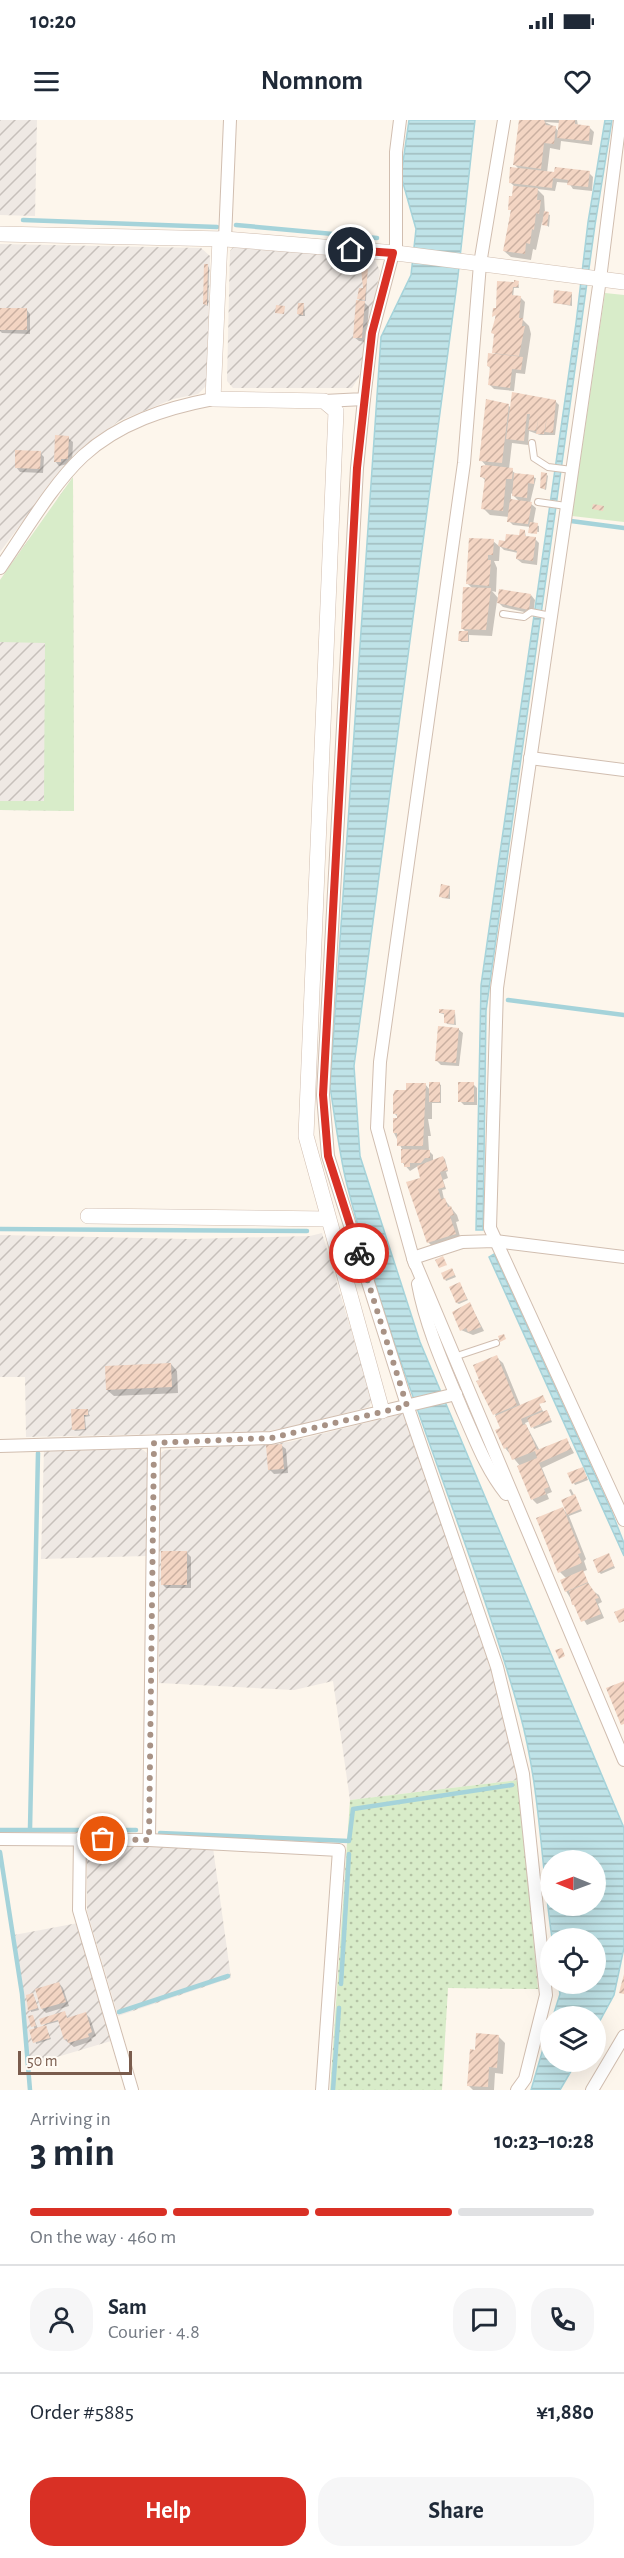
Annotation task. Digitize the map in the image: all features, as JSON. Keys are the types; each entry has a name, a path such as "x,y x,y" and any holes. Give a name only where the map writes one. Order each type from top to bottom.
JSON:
{"street":[{"path":"213,399 230,120"},
{"path":"400,120 396,152 398,254 372,333 357,468 323,1095 328,1156 407,1406 497,1667 523,1774 546,1995 525,2079 517,2090"},
{"path":"504,120 472,263 464,463 422,752 377,1097 377,1128 413,1258 423,1311 452,1395 491,1475 516,1506"},
{"path":"620,120 563,506 495,1006 490,1228 624,1520"},
{"path":"0,234 223,239 398,254 624,282"},
{"path":"0,568 63,480 93,448 112,434 166,409 213,399 324,401 364,399"},
{"path":"324,401 336,411 336,422 305,1103 306,1136 382,1411"},
{"path":"530,758 624,770"},
{"path":"88,1216 328,1219"},
{"path":"413,1258 462,1242 495,1241 624,1257"},
{"path":"413,1258 624,1761"},
{"path":"0,1446 271,1438 452,1395"},
{"path":"149,1840 154,1443"},
{"path":"80,1838 79,1910 132,2090"},
{"path":"0,1839 149,1840 339,1850 322,2090"},
{"path":"592,2090 624,2036"}],"lane":[{"path":"532,443 534,458 553,468 569,470"},
{"path":"538,502 563,506"},
{"path":"503,614 524,617 531,612 548,615"},
{"path":"453,1357 496,1343"}],"shaded area":[{"path":"0,120 37,120 35,216 0,215"},
{"path":"0,244 201,248 210,256 207,385 198,394 173,399 119,421 71,457 0,552"},
{"path":"234,246 374,258 380,271 359,377 352,388 233,388 227,381 230,251"},
{"path":"73,477 74,811 0,810 0,580"},
{"path":"322,1233 372,1400 369,1407 288,1428 259,1432 26,1437 25,1377 0,1377 0,1235 188,1239 310,1236"},
{"path":"405,1413 494,1670 519,1780 350,1800 333,1681 294,1690 159,1683 158,1455 165,1450 289,1442"},
{"path":"142,1449 148,1454 146,1556 41,1559 44,1450"},
{"path":"92,1846 213,1848 231,1978 118,2016 87,1911 87,1851"},
{"path":"78,1923 111,2041 30,2065 14,1935"}],"green space":[{"path":"605,293 624,295 624,522 572,516"},
{"path":"73,477 74,811 0,810 0,801 44,801 45,643 0,642 0,580"},
{"path":"519,1780 538,1989 448,1988 442,2090 330,2090 350,1800"}],"water":[{"path":"409,120 475,120 458,276 354,1066 360,1156 420,1342 624,1828 624,1948 614,1995 606,2010 606,2006 556,2006 560,1994 606,1994 606,1928 551,1928 549,1916 606,1916 606,1850 542,1850 532,1769 520,1714 478,1580 385,1316 346,1181 330,1087 381,337 411,275 416,229 401,176"},
{"path":"605,120 612,120 595,225 486,1011 483,1230 476,1230 481,985 576,323 588,222"},
{"path":"494,1254 611,1510 624,1543 624,1556 489,1257"},
{"path":"540,2059 540,2072 571,2072 560,2090 531,2090"}],"building":[{"path":"519,120 544,120 546,125 556,126 554,144 544,143 541,169 513,165"},
{"path":"559,120 575,120 575,124 590,126 589,141 557,138"},
{"path":"510,167 554,172 555,167 590,171 588,187 567,185 568,180 553,178 552,188 509,183"},
{"path":"513,186 538,188 537,200 541,200 530,244 526,243 525,254 503,251 511,210 508,210 509,196 512,196"},
{"path":"544,211 549,212 547,226 542,225"},
{"path":"204,264 208,264 207,305 203,304"},
{"path":"361,269 368,269 365,300 357,299 359,288 363,288"},
{"path":"514,280 519,281 518,287 513,287 512,295 521,296 519,318 523,318 522,326 525,326 519,356 492,353 494,334 491,333 496,315 492,317 493,308 496,308 497,281 514,282"},
{"path":"554,290 572,292 570,305 553,303"},
{"path":"356,300 365,301 362,338 353,338"},
{"path":"298,303 304,303 303,315 297,314"},
{"path":"276,305 285,306 284,314 275,313"},
{"path":"0,308 27,308 27,330 0,330"},
{"path":"488,353 523,357 521,370 512,369 510,388 488,385 490,367 487,366"},
{"path":"512,392 556,400 553,433 545,432 547,416 544,434 536,434 539,415 536,431 528,430 530,414 527,414 524,441 506,439"},
{"path":"486,399 509,404 502,463 479,461"},
{"path":"55,435 69,436 68,459 61,459 61,462 54,462"},
{"path":"15,450 41,451 40,469 15,468"},
{"path":"481,466 513,468 512,479 506,479 503,511 481,509 485,478 480,477"},
{"path":"541,472 547,473 545,489 540,488"},
{"path":"514,473 534,475 534,484 528,483 527,498 512,496"},
{"path":"510,499 532,502 528,524 507,522"},
{"path":"593,504 604,506 603,511 592,509"},
{"path":"530,522 538,523 537,534 528,533"},
{"path":"520,529 525,530 525,536 536,537 533,561 516,559 517,551 498,546 499,540 505,541 506,534 519,535"},
{"path":"469,538 494,539 493,555 488,555 488,560 491,560 489,586 466,584"},
{"path":"463,587 491,588 486,630 461,629"},
{"path":"499,589 531,594 529,610 497,603"},
{"path":"459,631 468,631 468,641 458,641"},
{"path":"441,884 450,886 448,898 439,897"},
{"path":"439,1009 455,1010 454,1024 444,1023 444,1013 439,1013"},
{"path":"438,1026 459,1028 456,1063 435,1061"},
{"path":"429,1082 440,1082 440,1102 429,1102"},
{"path":"458,1082 474,1082 474,1102 458,1102"},
{"path":"406,1083 426,1083 423,1146 397,1146 397,1133 393,1133 393,1118 397,1118 397,1114 393,1114 393,1095 395,1090 406,1090"},
{"path":"401,1149 430,1150 430,1158 425,1158 421,1163 410,1163 410,1167 404,1167 404,1163 401,1163"},
{"path":"443,1156 448,1170 440,1172 445,1187 438,1189 441,1199 445,1198 448,1207 451,1206 454,1215 450,1216 456,1234 427,1243 406,1182 420,1178 417,1166"},
{"path":"443,1256 447,1265 439,1268 435,1260"},
{"path":"452,1268 455,1275 444,1280 441,1273"},
{"path":"460,1282 467,1299 456,1303 449,1287"},
{"path":"470,1302 481,1327 468,1332 466,1328 460,1331 452,1312"},
{"path":"504,1334 506,1339 500,1342 498,1336"},
{"path":"497,1355 517,1405 493,1415 476,1381 479,1380 473,1365"},
{"path":"171,1363 172,1387 106,1390 105,1366"},
{"path":"543,1395 546,1402 539,1404 542,1410 521,1419 523,1425 526,1424 537,1450 567,1438 571,1449 539,1463 549,1487 544,1489 546,1494 531,1500 517,1466 537,1458 535,1451 512,1460 507,1447 504,1449 495,1430 500,1428 495,1416"},
{"path":"71,1409 88,1409 88,1415 84,1415 85,1429 72,1430"},
{"path":"547,1410 551,1420 531,1428 527,1418"},
{"path":"282,1444 284,1469 268,1470 266,1445"},
{"path":"583,1467 587,1478 572,1484 567,1473"},
{"path":"575,1494 581,1509 567,1515 561,1500"},
{"path":"563,1507 581,1553 578,1554 582,1563 558,1573 536,1518"},
{"path":"161,1551 187,1551 187,1585 161,1585"},
{"path":"609,1553 614,1566 598,1573 593,1560"},
{"path":"583,1570 588,1582 565,1592 560,1580"},
{"path":"588,1583 599,1598 595,1599 601,1614 581,1622 572,1605 569,1591"},
{"path":"624,1608 624,1621 619,1623 614,1612"},
{"path":"562,1648 565,1656 559,1659 555,1650"},
{"path":"624,1681 624,1724 621,1725 606,1688"},
{"path":"624,1974 624,1994 619,1993"},
{"path":"59,1982 66,2002 41,2009 35,1989"},
{"path":"33,1993 38,2008 28,2011 26,1995"},
{"path":"65,2011 67,2018 86,2012 92,2032 88,2034 89,2037 68,2043 67,2039 64,2040 58,2020 41,2025 39,2019"},
{"path":"33,2015 36,2026 31,2027 28,2016"},
{"path":"46,2025 50,2038 33,2043 29,2030"},
{"path":"476,2033 499,2035 497,2068 489,2067 488,2087 467,2086 470,2049 475,2050"}],"waterway":[{"path":"23,220 217,227"},
{"path":"236,225 377,238"},
{"path":"571,521 624,528"},
{"path":"508,1000 624,1015"},
{"path":"0,1229 307,1231"},
{"path":"30,1829 38,1453"},
{"path":"160,1833 349,1841 353,1809 512,1785"},
{"path":"0,1830 136,1830"},
{"path":"0,1852 22,1994 30,2090"},
{"path":"341,1984 349,1854"},
{"path":"119,2012 228,1976"},
{"path":"333,2090 339,2008"}],"way so far":[{"path":"103,1839 149,1840 154,1443 271,1438 407,1406 359,1253"}],"route":[{"path":"351,250 393,253 372,333 357,468 323,1095 328,1156 359,1253"}]}
